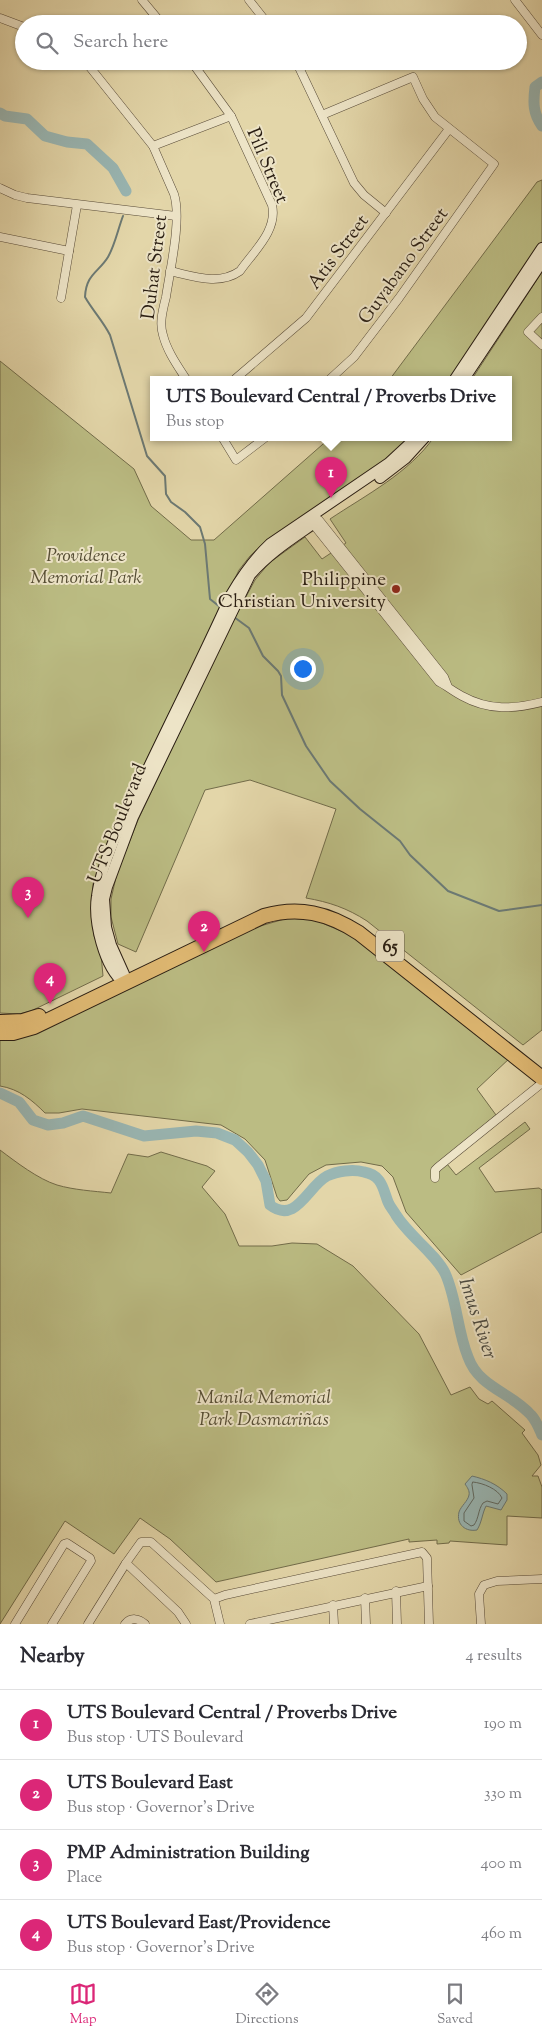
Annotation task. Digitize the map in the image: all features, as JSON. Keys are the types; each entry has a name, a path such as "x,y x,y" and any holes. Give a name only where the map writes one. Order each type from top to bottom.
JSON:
{"highway":[{"name":"65","path":"0,1033 13,1033 34,1027 122,978 260,909 287,903 319,905 341,912 363,925 542,1068"},
{"name":"65","path":"0,1022 32,1019 264,916 288,911 317,913 337,920 359,933 542,1078"}],"main road":[{"path":"457,376 542,248"},
{"path":"466,376 542,262"},
{"name":"UTS Boulevard","path":"314,520 389,463 413,441"},
{"name":"UTS Boulevard","path":"122,978 103,948 98,928 96,908 99,885 126,814 223,622 244,572 270,544 314,520 393,469 422,441"}],"street":[{"path":"142,0 154,15"},
{"path":"249,0 261,15"},
{"path":"515,0 527,15"},
{"path":"527,16 542,35"},
{"path":"0,18 15,24"},
{"name":"Duhat Street","path":"92,70 153,146 174,194 176,216 170,271 161,323 162,334 167,348 184,376"},
{"name":"Pili Street","path":"170,271 213,280 234,275 240,271 273,223 274,213 272,205 231,116 198,70"},
{"path":"300,70 354,184 386,213"},
{"path":"322,115 413,76 423,99 435,117 449,128"},
{"path":"153,146 231,116"},
{"name":"Guyabano Street","path":"333,376 354,357 371,335 494,164 449,128"},
{"name":"Atis Street","path":"238,376 306,318 449,128"},
{"path":"0,188 27,198 176,216"},
{"path":"61,298 77,205"},
{"path":"0,237 69,251"},
{"path":"542,317 528,332 542,345"},
{"path":"224,441 236,460 261,441"},
{"path":"314,520 444,677 448,687 463,697 480,704 499,708 518,708 542,702"},
{"path":"435,1178 435,1170 542,1083"},
{"path":"88,1624 126,1562 141,1542 151,1542 214,1599 220,1624"},
{"path":"15,1624 64,1544 67,1543 90,1558 91,1561 52,1624"},
{"path":"214,1599 422,1552 426,1558 429,1624"},
{"path":"126,1562 178,1612 186,1624"},
{"path":"481,1624 479,1594 484,1585 497,1581 542,1579"},
{"path":"250,1624 396,1591 428,1586"},
{"path":"396,1591 398,1624"},
{"path":"365,1598 366,1624"},
{"path":"333,1605 334,1624"},
{"path":"125,1624 131,1619 137,1619 145,1624"}],"green space":[{"path":"542,180 542,242 452,376 392,376 537,182"},
{"name":"Philippine Christian University","path":"542,272 542,1030 523,1045 367,921 338,906 306,898 336,809 250,780 205,790 136,952 118,944 111,917 111,899 117,873 138,820 227,632 255,580 269,563 305,537 322,559 346,543 330,519 400,472 431,441 512,441 512,376 474,376"},
{"name":"Providence Memorial Park","path":"0,361 134,469 151,506 191,540 214,540 326,441 407,441 386,460 266,541 239,570 121,812 93,884 92,919 94,936 101,954 103,976 31,1011 19,1014 0,1013"},
{"path":"288,918 315,920 355,937 511,1057 477,1089 496,1115 443,1159 456,1175 525,1122 530,1129 479,1168 495,1192 539,1188 542,1190 542,1232 461,1275 406,1212 393,1177 382,1166 361,1162 326,1165 309,1174 287,1200 280,1201 265,1160 245,1139 221,1125 82,1109 59,1113 45,1113 25,1096 7,1087 0,1086 0,1039 14,1039 36,1033 257,927"},
{"name":"Manila Memorial Park Dasmariñas","path":"0,1150 27,1170 57,1185 111,1193 128,1154 148,1157 161,1152 207,1166 215,1171 202,1187 225,1214 239,1246 272,1246 292,1243 317,1244 353,1266 419,1334 451,1395 470,1387 479,1399 488,1404 492,1401 525,1430 522,1433 538,1455 541,1465 532,1476 538,1476 542,1487 542,1518 507,1516 507,1545 450,1541 449,1543 437,1544 437,1540 409,1542 409,1539 216,1582 170,1539 140,1518 114,1554 65,1521 0,1624"}],"water":[{"path":"472,1476 491,1482 507,1494 507,1500 501,1510 486,1506 477,1530 469,1530 463,1527 458,1517 469,1495 465,1484"}],"waterway":[{"path":"542,82 535,87 534,103 535,112 542,126"},
{"path":"0,113 5,116 27,119 45,136 67,142 87,144 113,168 126,191"},
{"path":"123,216 115,242 104,262 90,278 85,297 110,335 147,456 165,476 166,494 171,502 185,512 200,527 205,544 210,599 220,607"},
{"path":"234,617 249,628 263,656 281,676 282,695 306,746 330,781 360,809 400,841 410,855 448,891 499,911 542,905"},
{"name":"Imus River","path":"0,1093 19,1102 33,1120 48,1125 63,1123 83,1116 144,1136 196,1131 217,1133 235,1140 258,1165 266,1181 270,1205 279,1210 287,1210 294,1207 320,1181 331,1174 345,1171 360,1171 375,1176 381,1183 389,1204 401,1223 435,1258 445,1273 452,1293 464,1347 473,1367 487,1383 523,1407 536,1422 542,1435"}],"place":[{"name":"UTS Boulevard Central / Proverbs Drive","path":"331,498"},
{"name":"Philippine Christian University","path":"396,589"},
{"name":"PMP Administration Building","path":"28,918"},
{"name":"UTS Boulevard East","path":"204,952"},
{"name":"UTS Boulevard East/Providence","path":"50,1004"}]}
